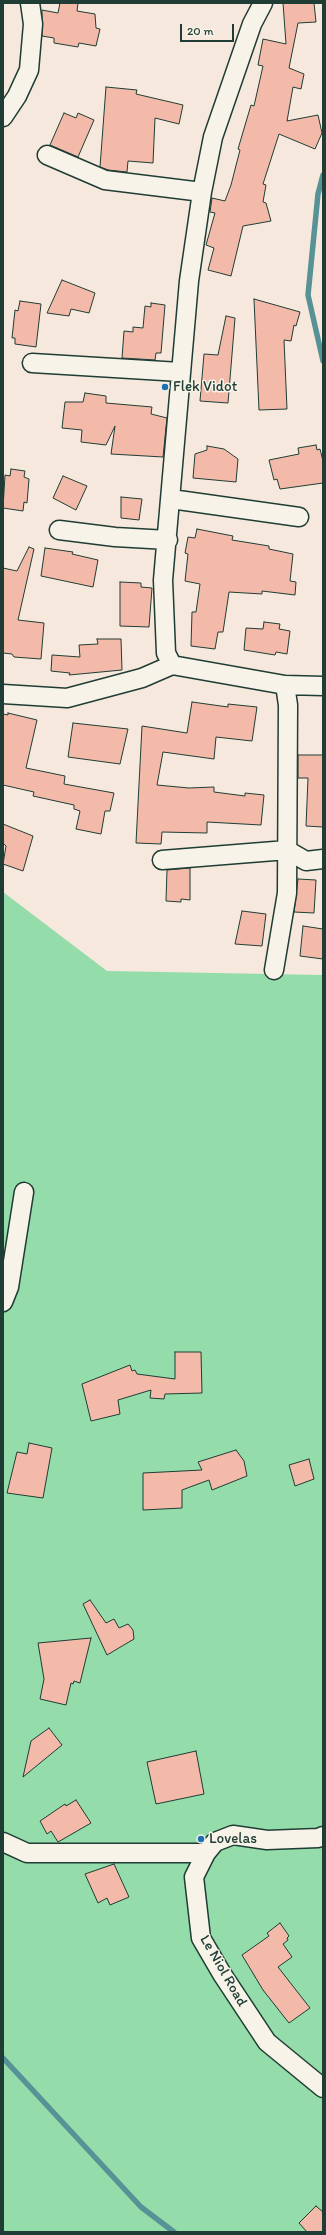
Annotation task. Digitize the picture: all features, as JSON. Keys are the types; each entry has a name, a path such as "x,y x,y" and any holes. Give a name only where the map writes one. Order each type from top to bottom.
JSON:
{"street":[{"path":"3,117 16,96 29,70 33,24 30,3"},
{"path":"172,665 166,653 163,580 168,540 180,372 189,281 202,192 213,137 252,24 263,3"},
{"path":"47,155 105,180 202,192"},
{"path":"32,363 180,372"},
{"path":"171,499 300,517"},
{"path":"58,530 115,537 168,540"},
{"path":"3,694 67,698 142,678 172,665 285,685 323,686"},
{"path":"274,970 287,893 288,705 285,685"},
{"path":"162,860 287,850 306,861 323,860"},
{"path":"3,1302 9,1287 24,1192"},
{"name":"Le Niol Road","path":"323,1836 318,1838 267,1840 232,1835 215,1842 206,1853 194,1877 201,1938 267,2042 323,2088"},
{"path":"3,1842 27,1853 206,1853"}],"green space":[{"path":"3,892 107,971 323,975 323,2232 3,2232"}],"building":[{"path":"60,3 78,3 77,11 95,14 96,28 100,29 96,46 79,43 78,47 54,43 54,38 42,36 42,10 58,13"},
{"path":"283,3 314,3 316,22 298,23 289,68 304,74 301,89 293,87 287,121 318,115 322,133 315,149 279,134 263,184 266,185 263,202 266,203 271,221 243,226 231,276 208,270 214,248 206,245 215,213 210,212 212,198 225,201 231,185 240,150 238,149 251,105 254,106 263,66 258,65 263,39 286,44"},
{"path":"106,87 137,90 136,94 183,105 179,124 155,118 153,163 128,161 127,172 108,170 100,167"},
{"path":"64,113 76,118 78,113 94,120 78,157 50,145"},
{"path":"62,280 95,293 89,313 71,309 69,316 47,313"},
{"path":"254,299 300,312 296,326 294,325 291,341 284,340 287,409 259,410"},
{"path":"20,301 41,304 36,347 15,344 15,338 12,338 15,310 18,311"},
{"path":"151,303 165,305 161,353 156,353 155,360 122,358 124,331 133,332 133,327 143,328 145,306 151,307"},
{"path":"226,316 235,318 228,403 200,401 204,354 218,355"},
{"path":"85,393 106,396 106,403 152,407 151,414 167,418 163,457 111,454 115,426 106,445 81,442 82,430 62,428 65,402 83,402"},
{"path":"316,445 317,450 320,449 323,461 323,483 280,489 277,479 274,480 269,460 299,454 298,448"},
{"path":"207,446 224,449 238,459 236,482 193,478 195,454 207,450"},
{"path":"11,469 25,471 24,477 29,479 27,503 24,502 23,511 3,508 5,475 10,476"},
{"path":"63,476 87,486 76,510 53,498"},
{"path":"121,497 142,499 139,520 121,518"},
{"path":"197,529 233,536 232,540 269,546 269,549 293,554 290,581 296,582 295,595 262,591 262,594 229,592 223,632 218,632 215,649 191,646 192,612 196,612 200,584 185,581 188,554 185,553 188,537 195,538"},
{"path":"29,547 34,549 18,620 44,623 41,659 14,657 12,654 3,653 3,568 17,571"},
{"path":"45,548 73,552 72,554 98,560 93,587 41,576"},
{"path":"120,582 141,583 141,587 152,588 149,627 120,626"},
{"path":"264,622 280,624 279,629 290,631 287,654 276,652 275,655 244,650 246,628 263,629"},
{"path":"97,639 121,639 122,670 69,675 70,673 51,671 52,655 80,657 79,645 98,644"},
{"path":"192,702 228,707 228,704 257,707 252,741 216,737 214,759 163,752 157,785 189,788 214,787 214,792 245,796 245,793 264,795 261,825 207,822 207,833 162,832 161,844 136,843 142,726 187,733"},
{"path":"8,713 37,720 26,768 65,776 64,784 114,793 110,811 105,811 101,834 76,829 80,811 74,809 74,805 33,796 34,792 3,785 3,714 8,715"},
{"path":"73,723 128,729 120,764 68,757"},
{"path":"298,755 323,755 323,827 306,826 308,778 298,778"},
{"path":"3,824 33,836 23,871 3,864 6,846 3,843"},
{"path":"190,868 190,900 181,899 181,902 166,901 167,870"},
{"path":"298,879 316,880 314,913 294,912"},
{"path":"242,911 266,914 262,946 235,944"},
{"path":"303,926 323,929 323,959 300,956"},
{"path":"175,1352 201,1352 202,1393 165,1394 164,1399 150,1398 151,1390 118,1400 120,1414 91,1421 82,1384 130,1365 132,1371 135,1370 137,1374 175,1379"},
{"path":"29,1443 52,1448 43,1498 7,1493 17,1452 27,1454"},
{"path":"236,1450 244,1461 247,1476 212,1490 209,1480 182,1490 182,1508 143,1510 143,1473 202,1470 198,1462"},
{"path":"309,1459 314,1479 295,1486 289,1465"},
{"path":"90,1600 106,1623 114,1619 119,1628 128,1624 133,1630 134,1639 107,1655 83,1604"},
{"path":"91,1638 80,1683 74,1681 73,1684 71,1683 66,1705 40,1699 44,1679 38,1643"},
{"path":"49,1728 62,1745 23,1777 31,1741"},
{"path":"196,1751 204,1794 156,1804 147,1762"},
{"path":"76,1800 91,1823 58,1842 51,1831 47,1834 40,1821 65,1804 66,1806"},
{"path":"114,1864 129,1897 110,1905 107,1898 98,1903 85,1874"},
{"path":"280,1923 289,1936 287,1938 288,1940 283,1944 292,1957 278,1967 310,2008 289,2023 263,1990 242,1955 269,1936 267,1933"},
{"path":"316,2206 323,2212 323,2232 307,2232 299,2223"}],"waterway":[{"path":"323,175 318,194 308,295 323,361"},
{"path":"3,2058 141,2207 174,2232"}],"place":[{"name":"Flek Vidot","path":"165,387"},
{"name":"Lovelas","path":"201,1839"}]}
